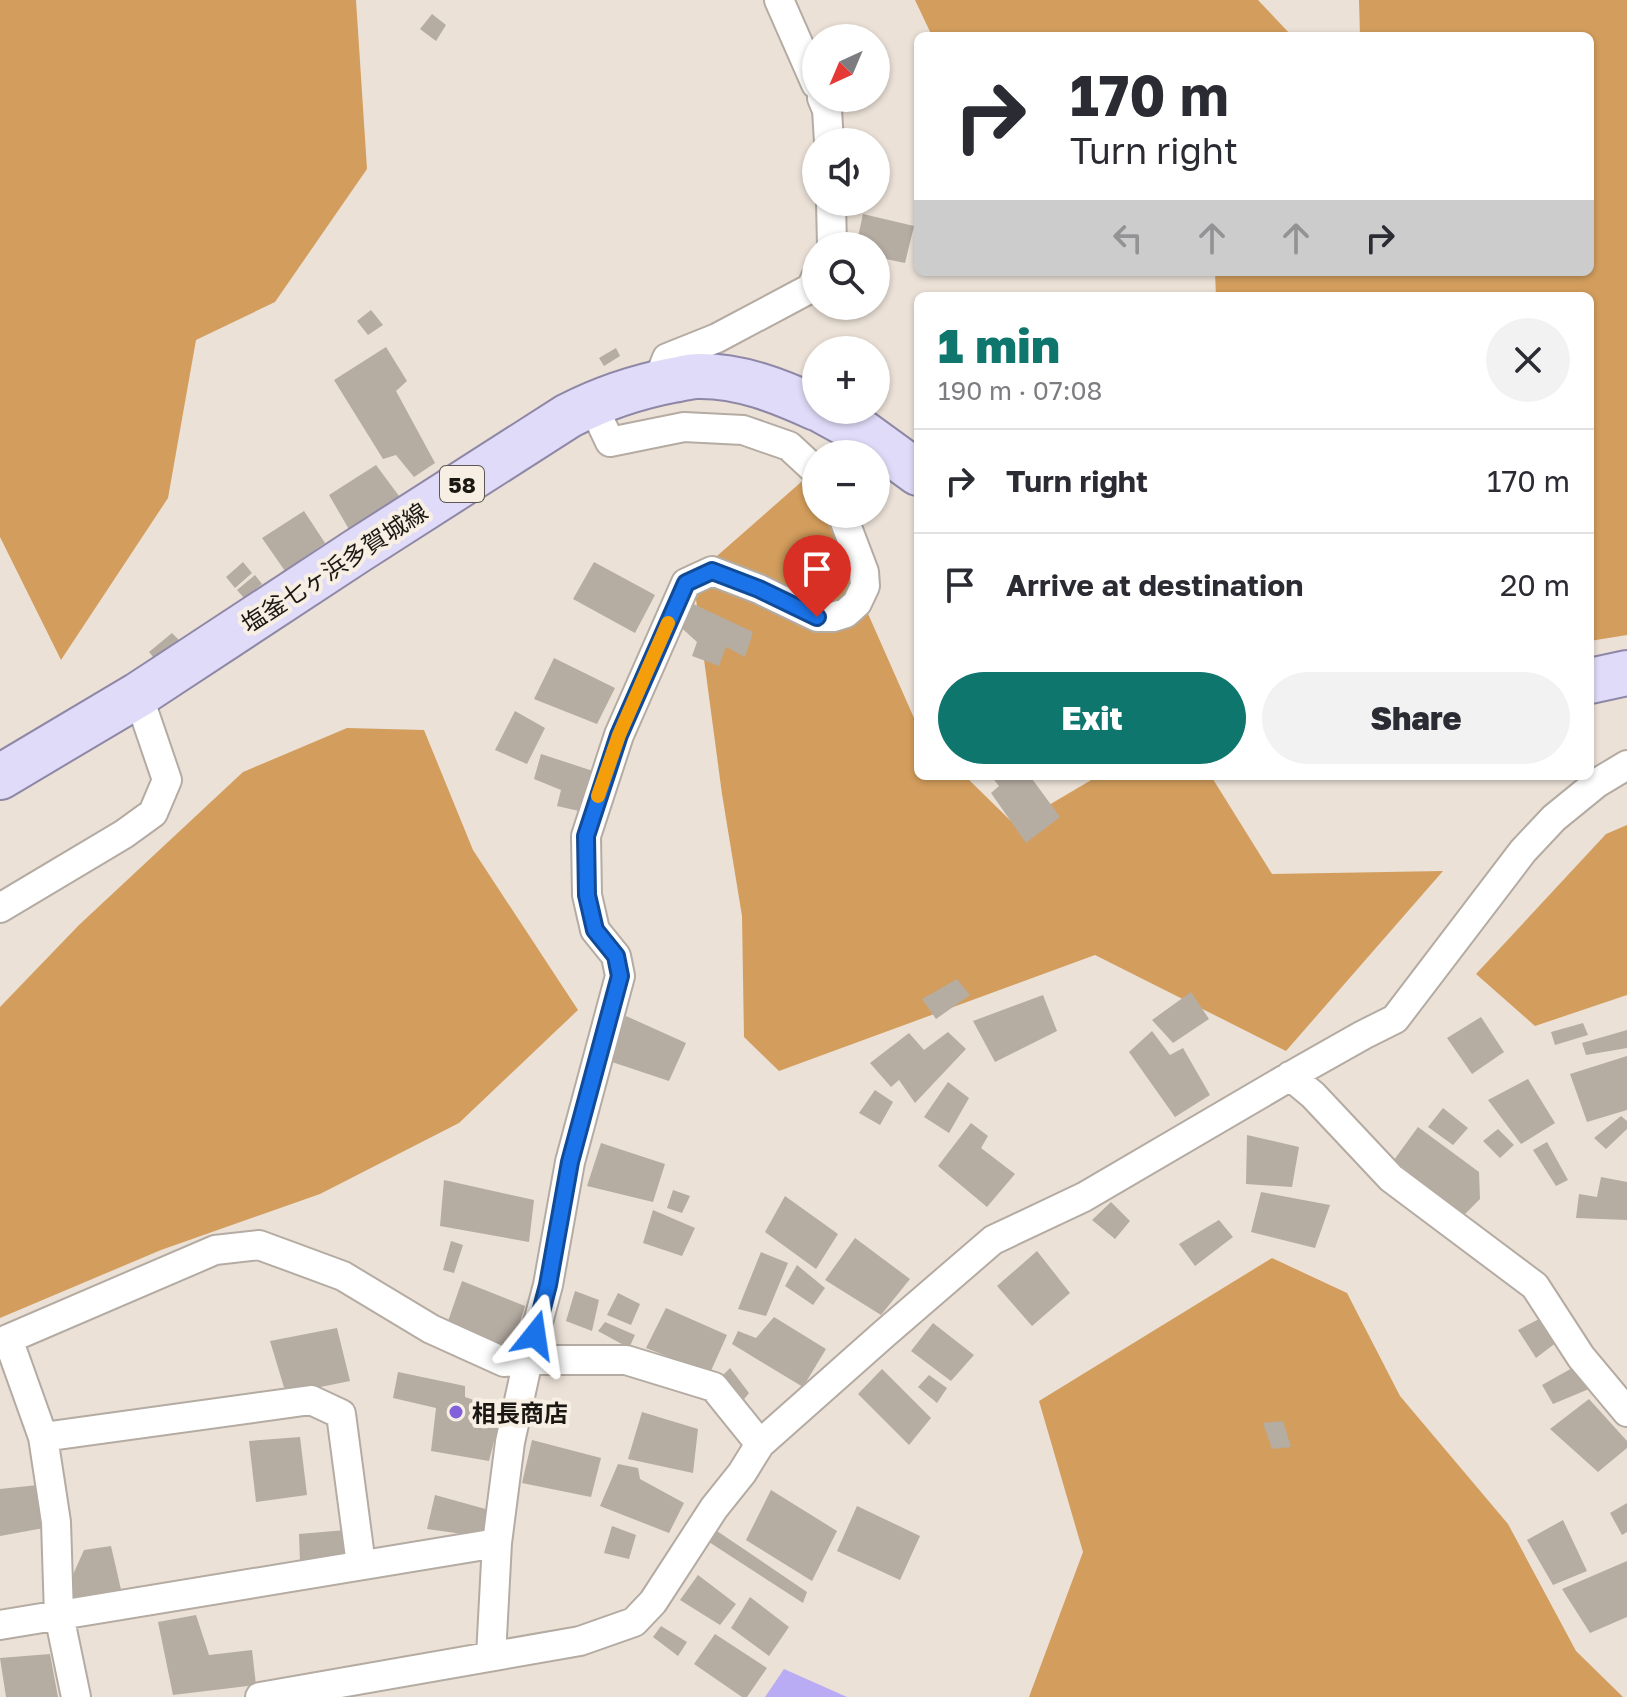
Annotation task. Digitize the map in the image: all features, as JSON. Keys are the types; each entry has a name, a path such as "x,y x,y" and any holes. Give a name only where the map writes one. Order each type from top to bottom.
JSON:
{"main road":[{"name":"塩釜七ヶ浜多賀城線","path":"0,777 138,695 357,551 568,416 592,404 657,383 696,376 740,381 782,392 802,401"},
{"name":"塩釜七ヶ浜多賀城線","path":"846,424 914,470"},
{"path":"1594,680 1627,673"}],"street":[{"path":"779,0 802,52"},
{"path":"657,383 667,358 717,338 802,293"},
{"path":"592,404 610,442 684,427 743,430 789,446 802,458"},
{"path":"491,1656 497,1543 510,1442 548,1285 570,1162 620,976 616,956 595,930 587,895 586,836 619,735 686,583 712,571 817,617 846,613 857,603 865,586 864,572 847,528"},
{"path":"0,908 124,834 153,813 167,780 138,695"},
{"path":"260,1697 580,1641 634,1622 653,1602 760,1444 884,1334 993,1240 1084,1197 1290,1076 1395,1019 1523,851 1554,818 1597,783 1627,765"},
{"path":"1290,1076 1313,1095 1391,1178 1535,1286 1581,1357 1627,1412"},
{"path":"76,1697 59,1615 56,1522 43,1437 4,1342 215,1250 259,1245 343,1276 431,1329 504,1362 626,1360 714,1387 760,1444"},
{"path":"43,1437 311,1400 341,1414 361,1565"},
{"path":"0,1625 497,1543"}],"shaded area":[{"path":"0,0 356,0 367,169 275,302 196,340 168,498 61,660 0,537"},
{"path":"915,0 1258,0 1288,32 930,32"},
{"path":"1359,0 1627,0 1627,635 1594,640 1594,292 1216,292 1215,276 1594,276 1594,32 1360,32"},
{"path":"802,481 802,528 830,528 914,718 914,780 969,780 1015,825 1091,780 1213,780 1272,874 1443,871 1286,1051 1095,955 779,1071 744,1037 742,916 693,577"},
{"path":"347,728 424,730 473,850 578,1010 459,1123 320,1194 161,1250 0,1318 0,1007 79,925 243,772"},
{"path":"1627,825 1627,995 1535,1026 1476,974 1606,834"},
{"path":"1272,1258 1347,1293 1400,1396 1508,1524 1576,1651 1623,1697 1029,1697 1083,1552 1039,1401"},
{"path":"784,1669 847,1697 765,1697"}],"building":[{"path":"432,14 446,25 436,41 420,29"},
{"path":"863,216 914,226 905,263 890,260 890,232 859,232"},
{"path":"371,310 383,325 368,335 357,321"},
{"path":"386,347 407,381 396,391 435,463 414,477 396,455 383,459 334,380"},
{"path":"616,348 620,356 604,366 599,358"},
{"path":"376,465 402,500 350,531 329,495"},
{"path":"304,511 325,543 285,571 262,538"},
{"path":"243,562 252,573 235,588 226,577"},
{"path":"594,562 655,595 635,633 573,599"},
{"path":"255,575 262,584 244,598 237,590"},
{"path":"687,601 753,632 745,657 726,647 719,666 692,656 697,642 675,622"},
{"path":"172,633 181,642 158,663 149,652"},
{"path":"554,658 615,688 597,724 534,699"},
{"path":"515,711 545,728 527,764 495,750"},
{"path":"541,754 593,771 579,811 557,806 561,790 534,779"},
{"path":"994,780 1033,780 1060,817 1026,843 991,793 999,786"},
{"path":"957,979 970,995 936,1019 922,999"},
{"path":"1191,992 1209,1019 1173,1043 1152,1020"},
{"path":"1043,995 1057,1031 995,1062 973,1021"},
{"path":"626,1016 686,1043 669,1081 609,1061"},
{"path":"1481,1017 1504,1052 1472,1074 1447,1038"},
{"path":"1583,1023 1588,1035 1555,1045 1551,1032"},
{"path":"1627,1030 1627,1048 1586,1055 1582,1043"},
{"path":"1152,1031 1170,1055 1183,1048 1210,1095 1175,1117 1129,1052"},
{"path":"948,1032 966,1049 915,1103 899,1080 891,1087 870,1063 909,1033 924,1050"},
{"path":"1627,1056 1627,1110 1587,1122 1570,1074"},
{"path":"1528,1079 1555,1123 1521,1144 1488,1100"},
{"path":"948,1082 969,1098 949,1133 924,1117"},
{"path":"875,1090 893,1102 880,1125 859,1113"},
{"path":"1443,1108 1468,1128 1453,1145 1428,1127"},
{"path":"1621,1116 1627,1121 1627,1129 1606,1149 1594,1138"},
{"path":"971,1123 988,1136 981,1148 1015,1174 987,1207 938,1166"},
{"path":"1418,1127 1479,1172 1480,1199 1463,1216 1394,1160"},
{"path":"1498,1129 1514,1145 1500,1158 1483,1141"},
{"path":"1247,1135 1299,1147 1292,1187 1246,1184"},
{"path":"1547,1142 1568,1180 1556,1186 1533,1150"},
{"path":"601,1143 665,1164 653,1202 587,1186"},
{"path":"1601,1177 1627,1182 1627,1220 1576,1218 1579,1194 1597,1197"},
{"path":"444,1180 534,1200 529,1242 440,1226"},
{"path":"673,1190 690,1196 682,1213 667,1208"},
{"path":"1261,1192 1330,1205 1315,1248 1251,1232"},
{"path":"785,1196 838,1234 816,1269 765,1232"},
{"path":"1111,1202 1130,1221 1115,1239 1092,1220"},
{"path":"653,1210 695,1228 682,1256 643,1243"},
{"path":"1219,1220 1233,1237 1195,1266 1179,1244"},
{"path":"855,1238 910,1279 881,1315 825,1280"},
{"path":"451,1241 463,1245 454,1273 443,1270"},
{"path":"1037,1251 1070,1293 1032,1326 997,1286"},
{"path":"761,1252 788,1263 766,1316 738,1309"},
{"path":"797,1265 825,1288 813,1305 785,1286"},
{"path":"462,1281 525,1306 511,1352 447,1324"},
{"path":"575,1291 599,1300 592,1331 566,1321"},
{"path":"618,1293 640,1304 631,1325 607,1315"},
{"path":"666,1308 727,1335 710,1373 646,1348"},
{"path":"774,1317 826,1349 803,1387 732,1344 738,1331 756,1338"},
{"path":"1541,1318 1557,1342 1536,1358 1518,1330"},
{"path":"605,1322 635,1335 629,1348 598,1331"},
{"path":"933,1323 974,1355 951,1381 911,1351"},
{"path":"337,1328 350,1381 286,1394 270,1341"},
{"path":"1574,1367 1589,1389 1553,1404 1542,1385"},
{"path":"730,1368 749,1393 741,1403 719,1379"},
{"path":"882,1369 931,1418 909,1445 858,1394"},
{"path":"398,1372 465,1386 465,1397 502,1410 489,1461 431,1451 436,1408 393,1398"},
{"path":"929,1375 947,1388 937,1403 918,1387"},
{"path":"1589,1399 1627,1441 1627,1448 1598,1472 1550,1429"},
{"path":"642,1412 698,1429 693,1473 628,1459"},
{"path":"1283,1421 1291,1447 1272,1449 1263,1423"},
{"path":"300,1437 307,1495 256,1502 249,1441"},
{"path":"532,1440 601,1458 591,1497 522,1483"},
{"path":"618,1464 638,1468 640,1479 684,1503 669,1533 600,1506"},
{"path":"38,1485 44,1528 0,1536 0,1489"},
{"path":"771,1490 837,1531 812,1581 746,1540"},
{"path":"435,1495 489,1510 484,1537 427,1529"},
{"path":"1627,1503 1627,1532 1622,1535 1610,1513"},
{"path":"857,1506 920,1536 900,1580 837,1551"},
{"path":"1563,1520 1587,1571 1553,1585 1527,1540"},
{"path":"612,1526 636,1535 629,1559 604,1553"},
{"path":"346,1530 352,1559 300,1563 299,1534"},
{"path":"717,1531 807,1592 803,1603 709,1542"},
{"path":"111,1546 122,1594 72,1601 71,1579 84,1550"},
{"path":"1627,1561 1627,1617 1590,1633 1562,1589"},
{"path":"698,1575 736,1604 720,1625 680,1600"},
{"path":"750,1597 789,1627 769,1656 731,1628"},
{"path":"196,1615 209,1655 252,1650 256,1685 173,1695 158,1622"},
{"path":"661,1626 687,1642 678,1656 653,1637"},
{"path":"715,1634 767,1668 747,1697 742,1697 694,1664"},
{"path":"50,1654 58,1697 6,1697 0,1658"}],"slow traffic":[{"path":"598,796 619,735 668,623"}],"place":[{"name":"相長商店","path":"456,1412"}],"route":[{"path":"535,1335 548,1285 570,1162 620,976 616,956 595,930 587,895 586,836 619,735 686,583 712,571 817,617"}]}
